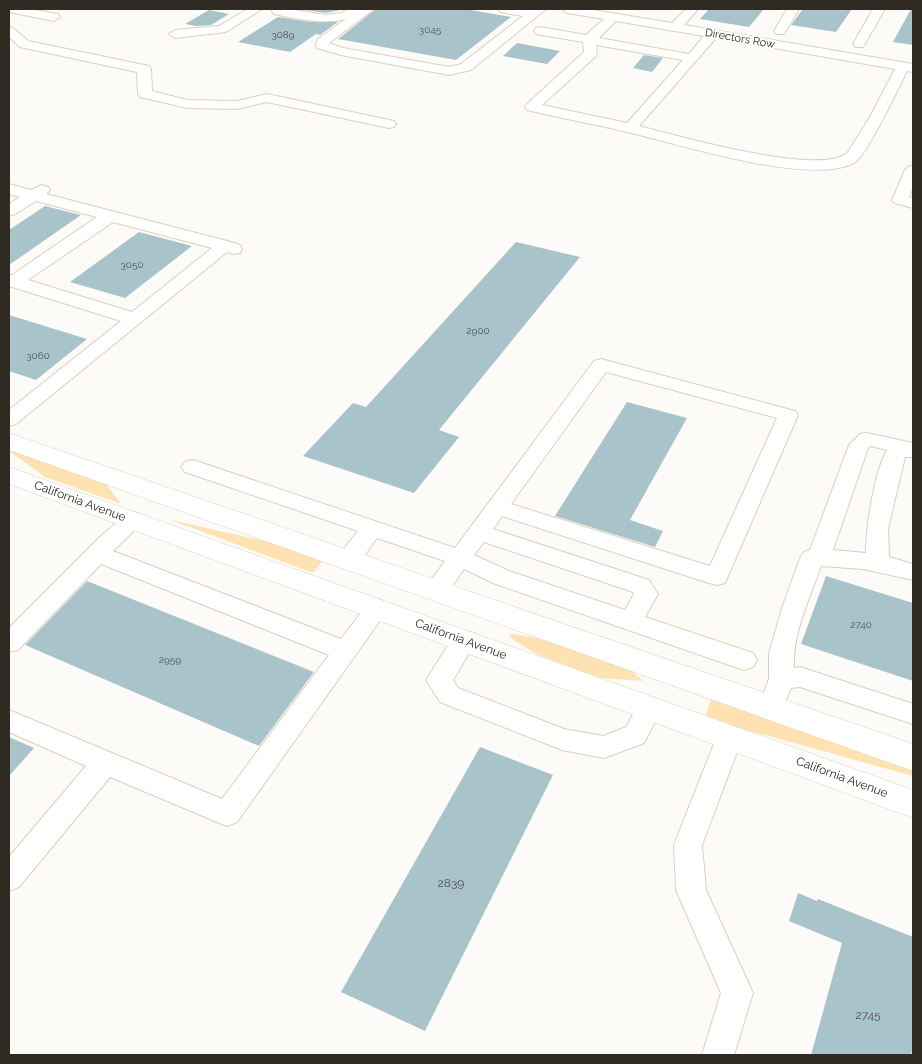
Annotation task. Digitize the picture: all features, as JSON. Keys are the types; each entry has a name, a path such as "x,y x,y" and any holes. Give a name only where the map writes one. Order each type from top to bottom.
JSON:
{"main road":[{"path":"9,441 913,758"},
{"name":"California Avenue","path":"9,475 913,804"},
{"path":"134,520 161,494"},
{"path":"377,608 399,577"},
{"path":"466,640 486,608"},
{"path":"650,707 668,672"}],"street":[{"path":"10,9 54,17"},
{"path":"175,34 222,29 256,9"},
{"path":"277,12 329,20 347,15 357,9"},
{"path":"368,9 322,42 322,45 341,51 449,71 466,67 536,11"},
{"path":"504,9 536,11"},
{"name":"Directors Row","path":"567,9 908,67"},
{"path":"675,27 692,9"},
{"path":"770,43 780,31 793,9"},
{"path":"877,47 854,43 879,9"},
{"path":"589,40 613,17"},
{"path":"628,34 600,29 543,26 589,40 692,58"},
{"path":"9,31 24,44 144,69 145,94 187,104 237,105 266,98 389,124"},
{"path":"780,31 797,34"},
{"path":"630,128 713,34"},
{"path":"589,40 591,53 532,107 796,164 813,166 833,164 850,159 868,134 908,67"},
{"path":"913,170 900,200 913,203"},
{"path":"9,211 50,185"},
{"path":"9,189 230,247 135,319 17,404 9,420"},
{"path":"12,280 110,216"},
{"path":"12,280 135,319"},
{"path":"436,590 601,365 788,415 718,578 497,507"},
{"path":"819,558 859,444 867,439 909,450"},
{"path":"877,561 877,529 896,453 909,450"},
{"path":"192,467 460,558 502,577 744,660"},
{"path":"9,643 97,554 134,520"},
{"path":"348,560 373,528"},
{"path":"479,532 641,586 646,594 630,622"},
{"path":"97,554 346,652"},
{"path":"771,708 782,679 781,654 794,608 812,558 877,561 913,572"},
{"path":"9,720 227,814 377,608"},
{"path":"466,640 439,680 449,695 562,739 604,747 635,734 650,707"},
{"path":"782,679 800,677 913,714"},
{"path":"718,1055 737,992 691,890 688,845 730,736"},
{"path":"9,878 105,763"}],"shaded area":[{"path":"9,448 105,483 121,504 45,477 9,451"},
{"path":"171,520 282,545 323,560 313,573"},
{"path":"511,634 551,640 629,668 643,681 600,678 536,654 509,637"},
{"path":"713,696 913,767 913,776 739,728 705,715"}],"building":[{"path":"298,9 345,9 326,13"},
{"path":"376,9 465,9 511,17 456,60 338,39"},
{"path":"709,9 764,9 749,27 700,19"},
{"path":"803,9 852,9 836,32 791,25"},
{"path":"911,9 913,9 913,45 893,42"},
{"path":"209,10 229,14 211,25 196,26 185,24"},
{"path":"278,17 310,22 338,22 290,52 238,42"},
{"path":"517,43 560,51 547,64 503,56"},
{"path":"644,55 663,58 652,72 633,68"},
{"path":"45,206 81,215 9,265 9,230"},
{"path":"139,232 192,246 125,298 70,282"},
{"path":"516,242 580,257 439,430 459,437 414,493 303,456 353,403 366,407"},
{"path":"9,315 87,339 36,380 9,371"},
{"path":"627,402 687,418 630,520 663,531 655,547 555,516"},
{"path":"826,576 913,603 913,681 801,644"},
{"path":"87,581 314,672 259,746 25,645"},
{"path":"9,737 34,748 9,776"},
{"path":"480,747 553,775 425,1031 341,992"},
{"path":"798,893 817,901 818,899 913,937 913,1046 911,1055 811,1055 842,943 789,921"}]}
